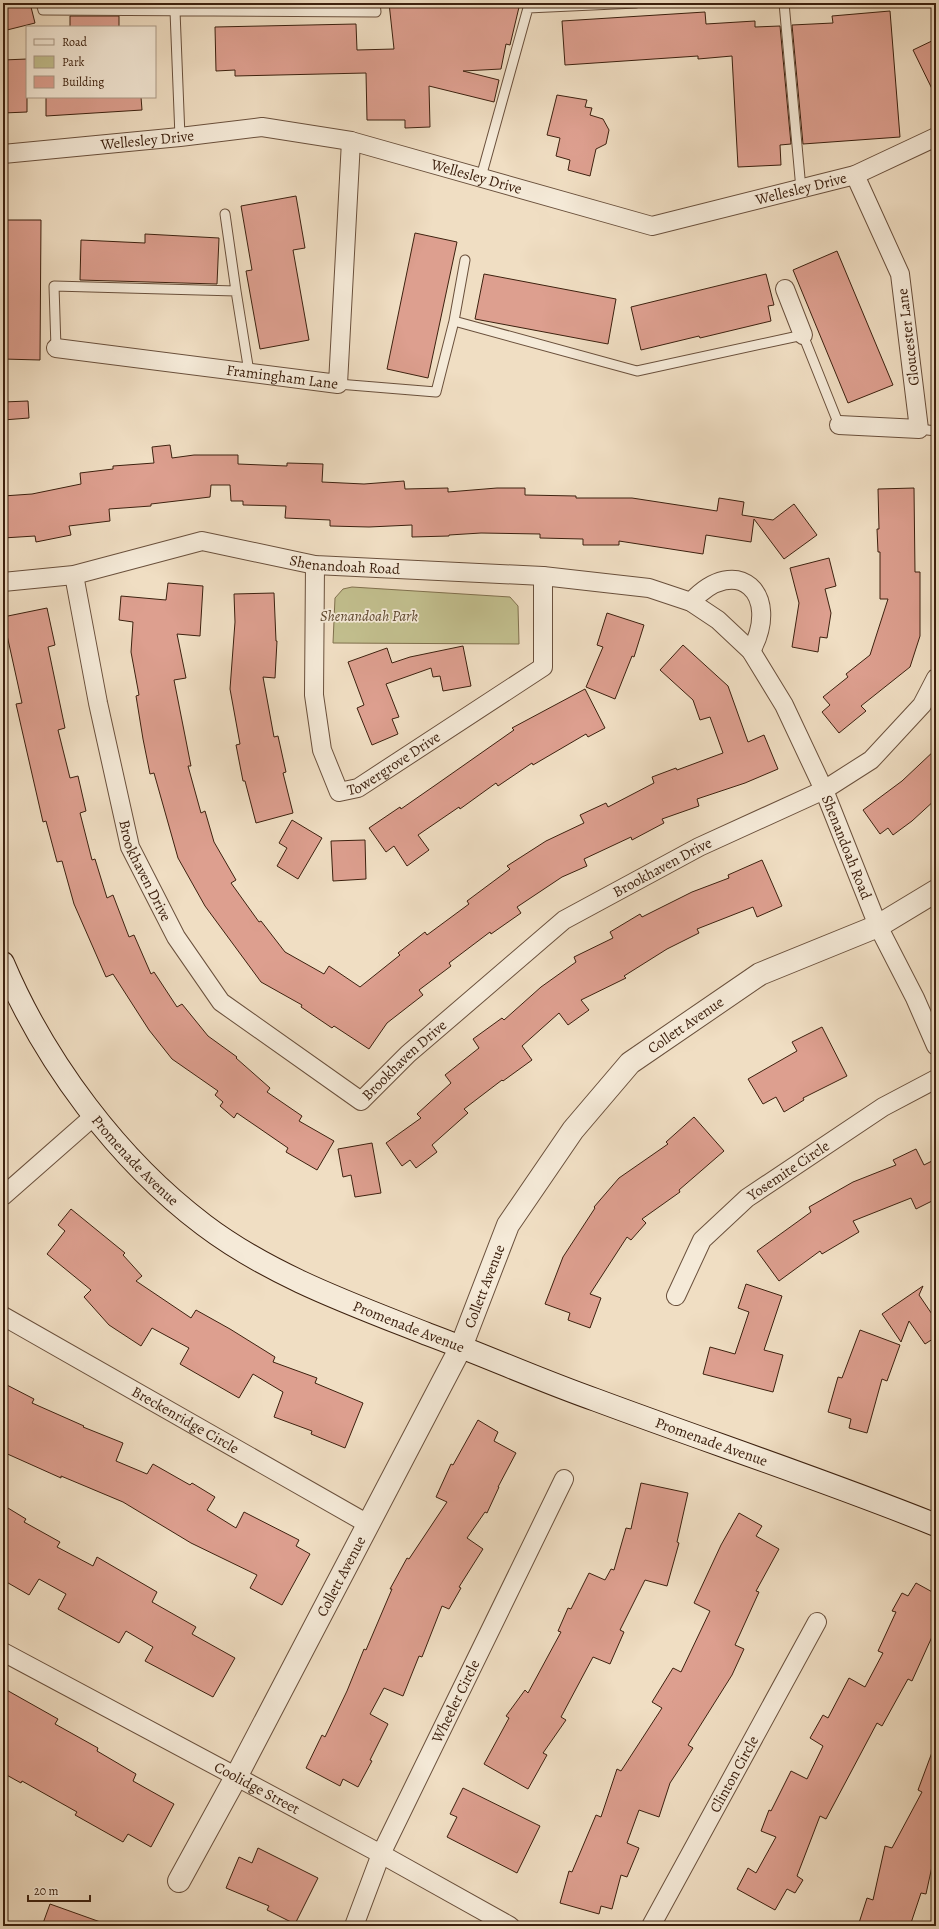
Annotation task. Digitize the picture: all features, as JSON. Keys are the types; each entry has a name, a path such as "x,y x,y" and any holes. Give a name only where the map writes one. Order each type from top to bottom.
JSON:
{"street":[{"name":"Wellesley Drive","path":"3,154 180,137 262,127 351,141 652,226 855,175 936,136"},
{"name":"Framingham Lane","path":"56,348 338,384 351,141"},
{"name":"Gloucester Lane","path":"839,425 927,430 900,274 855,175"},
{"path":"785,289 803,335"},
{"name":"Shenandoah Road","path":"3,582 74,575 202,541 315,565 543,576 649,588 691,602 718,620 751,651 784,705 824,790 878,926 915,998 936,1046"},
{"name":"Towergrove Drive","path":"315,565 314,695 322,750 339,792 358,788 543,667 543,576"},
{"name":"Brookhaven Drive","path":"74,575 98,703 130,847 176,937 221,1002 361,1101 408,1054 564,920 699,847 824,790 871,760 922,705 936,678"},
{"path":"691,602 708,587 720,582 736,580 742,581 752,588 759,598 762,611 759,637 751,651"},
{"name":"Collett Avenue","path":"179,1880 236,1777 461,1347 508,1225 573,1130 630,1063 760,974 878,926 936,891"},
{"name":"Promenade Avenue","path":"3,963 43,1044 94,1116 145,1174 175,1202 239,1249 272,1268 340,1299 461,1347 593,1399 853,1491 936,1525"},
{"name":"Yosemite Circle","path":"676,1296 702,1240 747,1198 883,1107 936,1079"},
{"path":"3,1196 94,1116"},
{"name":"Breckenridge Circle","path":"3,1316 368,1524"},
{"name":"Wheeler Circle","path":"354,1926 381,1854 564,1479"},
{"name":"Clinton Circle","path":"651,1926 817,1622"},
{"name":"Coolidge Street","path":"3,1652 381,1854 510,1926"}],"lane":[{"path":"41,3 43,10 376,12 375,3"},
{"path":"481,177 529,5 636,3"},
{"path":"784,3 802,189"},
{"path":"175,11 180,137"},
{"path":"225,214 249,372"},
{"path":"338,384 436,392 454,321 465,260"},
{"path":"56,348 54,286 236,291"},
{"path":"454,321 637,371 803,335 839,425"}],"green space":[{"name":"Shenandoah Park","path":"352,587 510,597 518,606 519,644 333,643 335,598 343,589"}],"building":[{"path":"3,3 30,3 35,23 3,31"},
{"path":"389,3 520,3 510,45 506,44 501,69 463,71 499,80 494,102 429,86 430,127 405,128 405,120 367,120 366,73 235,76 235,70 216,71 215,27 356,24 357,50 394,49"},
{"path":"890,11 900,137 803,144 792,25 833,23 832,16"},
{"path":"705,12 706,24 755,21 755,27 780,26 791,144 780,145 781,165 738,167 732,56 698,59 698,56 565,65 562,21"},
{"path":"70,16 119,16 119,26 70,26"},
{"path":"936,39 936,97 913,50"},
{"path":"26,59 27,112 3,113 3,60"},
{"path":"557,95 587,100 585,107 592,108 590,115 603,119 609,130 606,144 596,149 590,176 568,170 570,160 556,156 560,138 547,135"},
{"path":"46,98 141,98 142,110 46,116"},
{"path":"296,196 305,248 293,250 309,340 260,349 246,271 252,270 241,206"},
{"path":"3,220 41,220 40,360 3,359"},
{"path":"415,233 457,242 428,378 387,369"},
{"path":"145,234 219,238 217,284 80,280 81,240 145,243"},
{"path":"837,251 893,385 848,403 793,270"},
{"path":"484,274 616,299 608,344 475,319"},
{"path":"766,274 774,305 768,306 771,321 641,350 631,307"},
{"path":"28,401 29,418 3,420 3,402"},
{"path":"170,445 172,458 194,455 238,455 238,464 287,466 287,463 323,464 322,482 364,484 404,481 405,489 448,488 448,492 497,488 525,488 525,495 576,496 576,498 632,498 717,511 719,498 744,502 742,515 773,520 794,504 817,535 784,559 754,519 751,542 706,535 703,554 619,541 619,545 583,545 583,539 540,538 540,534 481,533 412,537 412,525 369,527 330,526 330,520 285,518 286,506 243,505 243,501 231,501 230,485 211,485 210,497 151,504 151,506 109,509 110,521 69,526 71,535 36,542 35,536 3,538 3,496 32,494 81,484 80,473 113,469 113,466 154,463 152,447"},
{"path":"914,488 915,572 920,572 920,636 910,667 861,706 866,711 839,733 822,712 830,705 823,697 848,677 846,674 870,655 888,599 880,599 880,552 878,552 877,529 879,529 878,489"},
{"path":"829,558 836,586 825,589 831,613 827,638 820,637 818,652 792,647 799,603 790,568"},
{"path":"168,583 203,586 200,636 177,634 186,678 174,680 191,766 188,766 201,813 205,811 214,842 236,880 231,883 259,922 261,921 285,952 324,974 329,966 360,987 400,955 398,953 425,932 427,935 469,904 467,901 510,869 507,866 546,841 584,823 580,815 606,803 608,807 654,783 652,777 676,768 677,770 723,753 710,717 700,720 693,700 660,670 683,645 728,686 748,742 764,735 778,769 745,783 697,799 699,806 662,819 664,823 632,840 631,837 584,859 587,866 562,877 517,907 521,913 491,934 490,932 449,963 451,966 419,990 423,995 387,1023 369,1049 334,1026 332,1028 301,1007 302,1005 261,982 205,906 178,858 154,773 150,774 143,739 136,696 139,695 131,652 133,622 119,620 121,596 166,600"},
{"path":"274,593 277,641 275,678 263,677 274,737 278,736 286,772 283,773 293,813 256,823 245,781 243,781 236,745 240,744 230,689 235,622 234,594"},
{"path":"47,608 55,645 48,647 65,728 58,730 70,778 78,776 86,811 80,813 92,860 95,859 107,898 113,895 129,937 134,935 151,974 154,972 177,1007 182,1004 208,1036 237,1057 236,1058 270,1088 267,1092 302,1116 299,1121 334,1141 317,1170 286,1152 288,1148 237,1113 234,1118 220,1106 223,1102 215,1095 218,1091 172,1059 149,1030 113,974 106,977 74,904 62,861 57,862 46,821 43,822 16,704 22,703 3,617"},
{"path":"607,613 644,625 634,657 632,656 615,699 586,687 603,647 597,645"},
{"path":"463,646 471,686 443,691 440,676 433,677 431,668 386,684 399,717 392,719 398,734 372,745 357,708 364,705 348,662 387,648 392,663 410,657"},
{"path":"585,689 605,728 588,737 586,734 533,765 532,763 498,786 496,783 460,809 459,807 418,835 429,850 407,866 394,846 386,852 369,828 400,807 401,809 437,784 514,730 512,728"},
{"path":"936,749 936,799 912,821 893,835 888,828 880,834 863,810 902,781"},
{"path":"292,820 322,838 298,879 277,866 287,848 279,843"},
{"path":"365,840 366,879 333,881 331,841"},
{"path":"762,860 782,906 757,917 753,907 697,929 699,933 667,949 624,976 626,978 581,1000 589,1010 568,1025 559,1013 522,1046 532,1060 503,1081 502,1080 464,1109 468,1113 432,1145 437,1152 416,1168 410,1160 402,1166 386,1143 421,1118 417,1114 451,1083 445,1075 479,1048 473,1039 502,1018 504,1020 541,987 576,962 574,957 613,938 610,932 640,914 642,917 692,892 729,878 728,875"},
{"path":"822,1027 847,1076 803,1098 804,1100 784,1112 776,1097 763,1104 748,1079 797,1051 792,1042"},
{"path":"694,1117 724,1151 679,1190 680,1192 642,1219 646,1223 631,1240 627,1237 590,1294 601,1298 590,1328 568,1320 570,1313 545,1304 563,1257 595,1208 594,1207 619,1178 668,1144 666,1142"},
{"path":"372,1143 381,1193 355,1197 351,1175 343,1177 338,1149"},
{"path":"916,1149 924,1165 936,1159 936,1199 916,1209 911,1198 853,1221 859,1232 822,1254 820,1251 779,1281 757,1251 811,1212 809,1207 853,1182 896,1165 893,1160"},
{"path":"71,1209 125,1253 123,1255 142,1276 136,1281 191,1318 196,1310 275,1357 273,1362 317,1378 315,1383 363,1403 345,1448 311,1434 312,1431 274,1417 283,1392 253,1374 239,1398 180,1364 189,1348 152,1328 141,1346 109,1325 84,1297 91,1290 47,1254 65,1231 58,1225"},
{"path":"746,1284 782,1296 764,1350 783,1355 773,1392 703,1374 710,1347 735,1354 749,1312 738,1308"},
{"path":"923,1286 919,1295 936,1320 936,1337 925,1344 909,1321 901,1342 882,1314"},
{"path":"860,1330 900,1345 887,1381 882,1379 867,1433 849,1428 851,1419 828,1412 838,1377 842,1378"},
{"path":"3,1383 34,1399 32,1403 84,1426 83,1427 123,1443 116,1461 147,1474 153,1464 190,1485 192,1483 215,1497 207,1510 236,1528 244,1512 299,1540 296,1546 310,1554 282,1605 250,1588 257,1575 191,1543 123,1502 61,1476 61,1478 3,1452"},
{"path":"478,1420 498,1432 494,1441 516,1453 498,1487 487,1513 485,1512 467,1538 483,1549 459,1587 461,1588 449,1609 442,1606 422,1657 419,1656 403,1696 384,1688 370,1714 388,1724 370,1760 372,1761 358,1787 343,1779 340,1786 306,1768 322,1735 325,1737 347,1691 364,1649 366,1650 392,1589 390,1589 407,1558 409,1559 447,1502 436,1497 451,1464 453,1465"},
{"path":"641,1483 688,1493 677,1542 679,1543 667,1586 645,1580 620,1630 624,1632 610,1664 593,1657 561,1717 566,1720 543,1753 547,1755 528,1789 484,1764 509,1718 506,1716 525,1690 528,1693 561,1632 558,1631 568,1608 571,1609 589,1573 605,1580 611,1569 614,1570 626,1528 631,1529"},
{"path":"3,1505 26,1519 24,1522 60,1542 57,1547 93,1566 97,1557 157,1592 152,1602 196,1627 192,1634 235,1658 213,1697 145,1661 153,1647 126,1631 119,1643 58,1609 66,1594 39,1579 29,1595 3,1580"},
{"path":"739,1513 762,1526 756,1536 779,1549 756,1591 759,1592 735,1645 744,1649 732,1675 688,1745 693,1748 670,1783 659,1817 639,1810 627,1843 639,1848 627,1877 621,1875 612,1909 601,1906 599,1914 560,1903 569,1871 572,1872 596,1815 601,1817 617,1769 621,1771 662,1708 652,1702 673,1668 681,1672 710,1611 694,1603 721,1545"},
{"path":"916,1583 936,1594 936,1628 912,1681 908,1679 882,1726 877,1723 826,1819 820,1816 797,1876 803,1880 795,1893 787,1889 775,1910 737,1889 748,1868 756,1873 776,1837 761,1831 769,1810 771,1811 791,1771 807,1779 823,1746 810,1738 823,1715 828,1718 849,1678 865,1687 883,1653 878,1651 896,1612 892,1611 902,1593 908,1596"},
{"path":"3,1688 58,1719 55,1724 98,1748 97,1751 136,1774 133,1781 174,1804 151,1847 128,1834 123,1842 75,1815 77,1812 22,1781 21,1783 3,1773"},
{"path":"934,1747 936,1747 936,1848 926,1894 921,1893 910,1926 858,1926 867,1898 873,1900 885,1846 892,1848 922,1792 918,1790"},
{"path":"463,1788 540,1826 517,1873 447,1837 457,1817 450,1814"},
{"path":"258,1848 318,1878 295,1924 267,1910 269,1906 226,1888 239,1857 252,1863"},
{"path":"50,1904 106,1924 105,1926 42,1926"}]}
